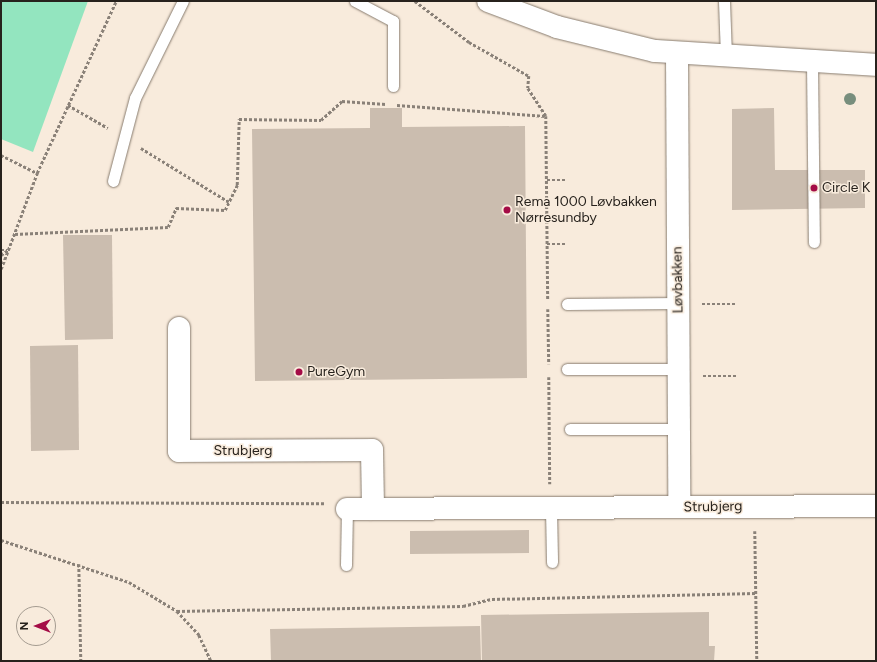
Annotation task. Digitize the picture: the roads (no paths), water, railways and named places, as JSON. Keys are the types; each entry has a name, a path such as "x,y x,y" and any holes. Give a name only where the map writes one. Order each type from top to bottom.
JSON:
{"street":[{"path":"488,1 604,40 677,53 876,65"},
{"name":"Løvbakken","path":"677,53 679,507"},
{"name":"Strubjerg","path":"178,328 179,452 372,450 373,509"},
{"name":"Strubjerg","path":"347,509 876,506"}],"lane":[{"path":"112,180 135,98 183,1"},
{"path":"355,1 393,20 393,86"},
{"path":"724,1 726,56"},
{"path":"812,62 814,242"},
{"path":"567,304 678,303"},
{"path":"567,369 679,372"},
{"path":"570,429 679,429"},
{"path":"551,508 552,562"},
{"path":"346,565 347,509"}],"place":[{"name":"Circle K","path":"814,188"},
{"name":"Rema 1000 Løvbakken Nørresundby","path":"507,210"},
{"name":"PureGym","path":"299,372"}]}
